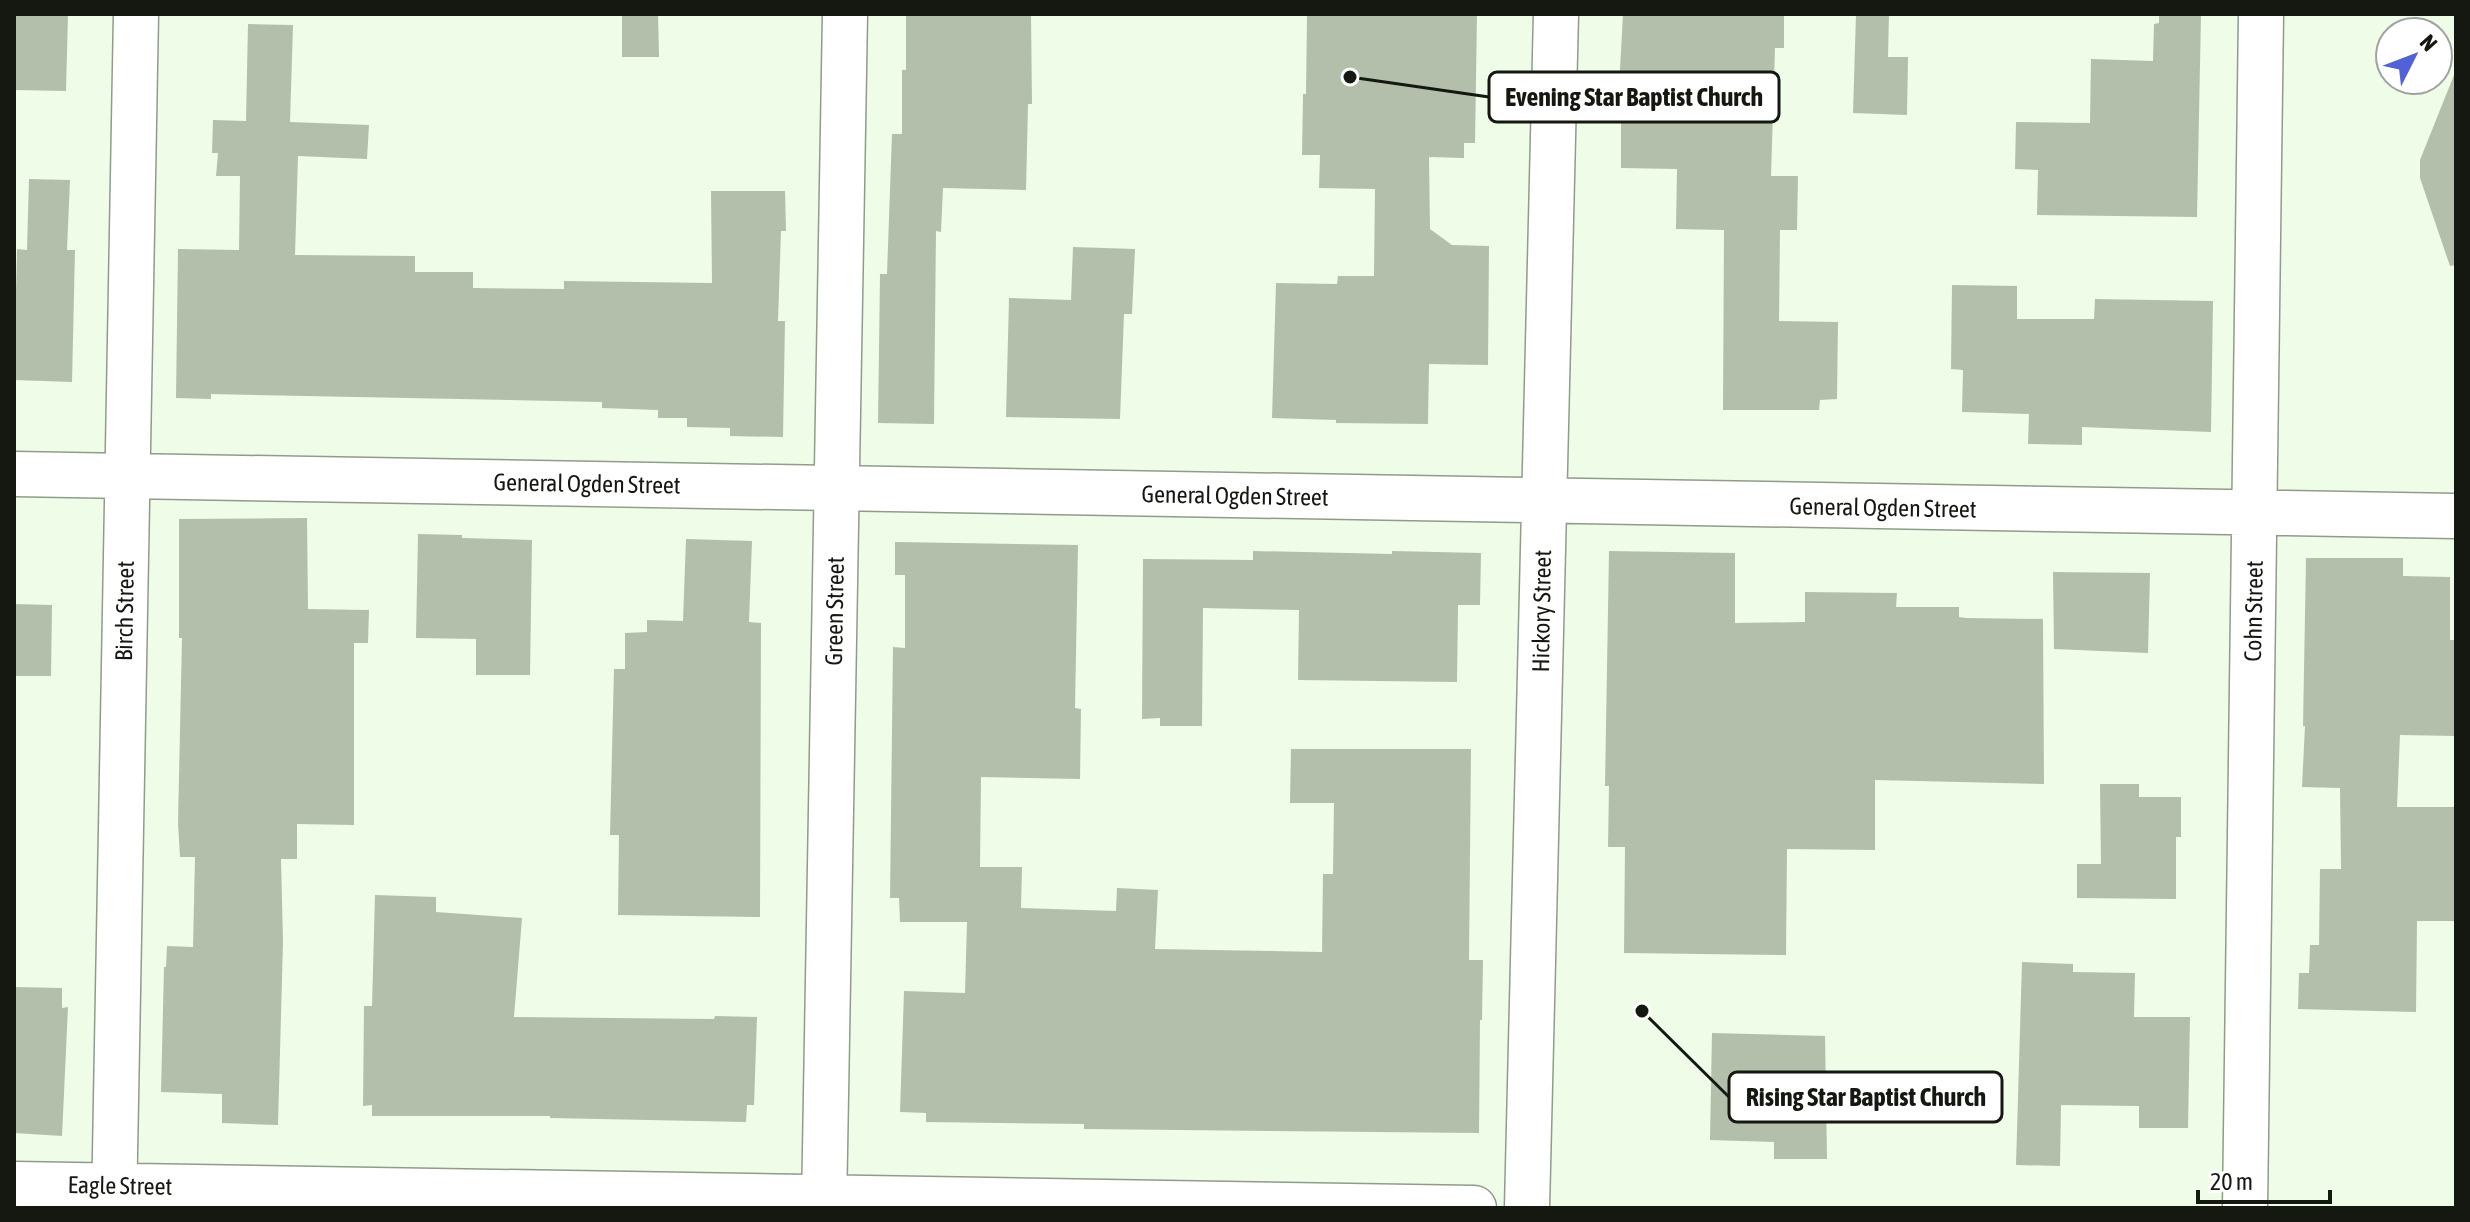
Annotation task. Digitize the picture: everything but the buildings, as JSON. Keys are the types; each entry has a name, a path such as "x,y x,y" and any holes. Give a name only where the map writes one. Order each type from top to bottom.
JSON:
{"street":[{"name":"Birch Street","path":"115,1197 136,14"},
{"name":"Green Street","path":"824,1203 845,14"},
{"name":"Hickory Street","path":"1527,1208 1556,14"},
{"name":"Cohn Street","path":"2245,1208 2261,14"},
{"name":"General Ogden Street","path":"14,474 2255,515 2456,516"},
{"name":"Eagle Street","path":"14,1184 115,1197 1474,1208"}],"place":[{"name":"Evening Star Baptist Church","path":"1350,77"},
{"name":"Rising Star Baptist Church","path":"1642,1011"}]}
